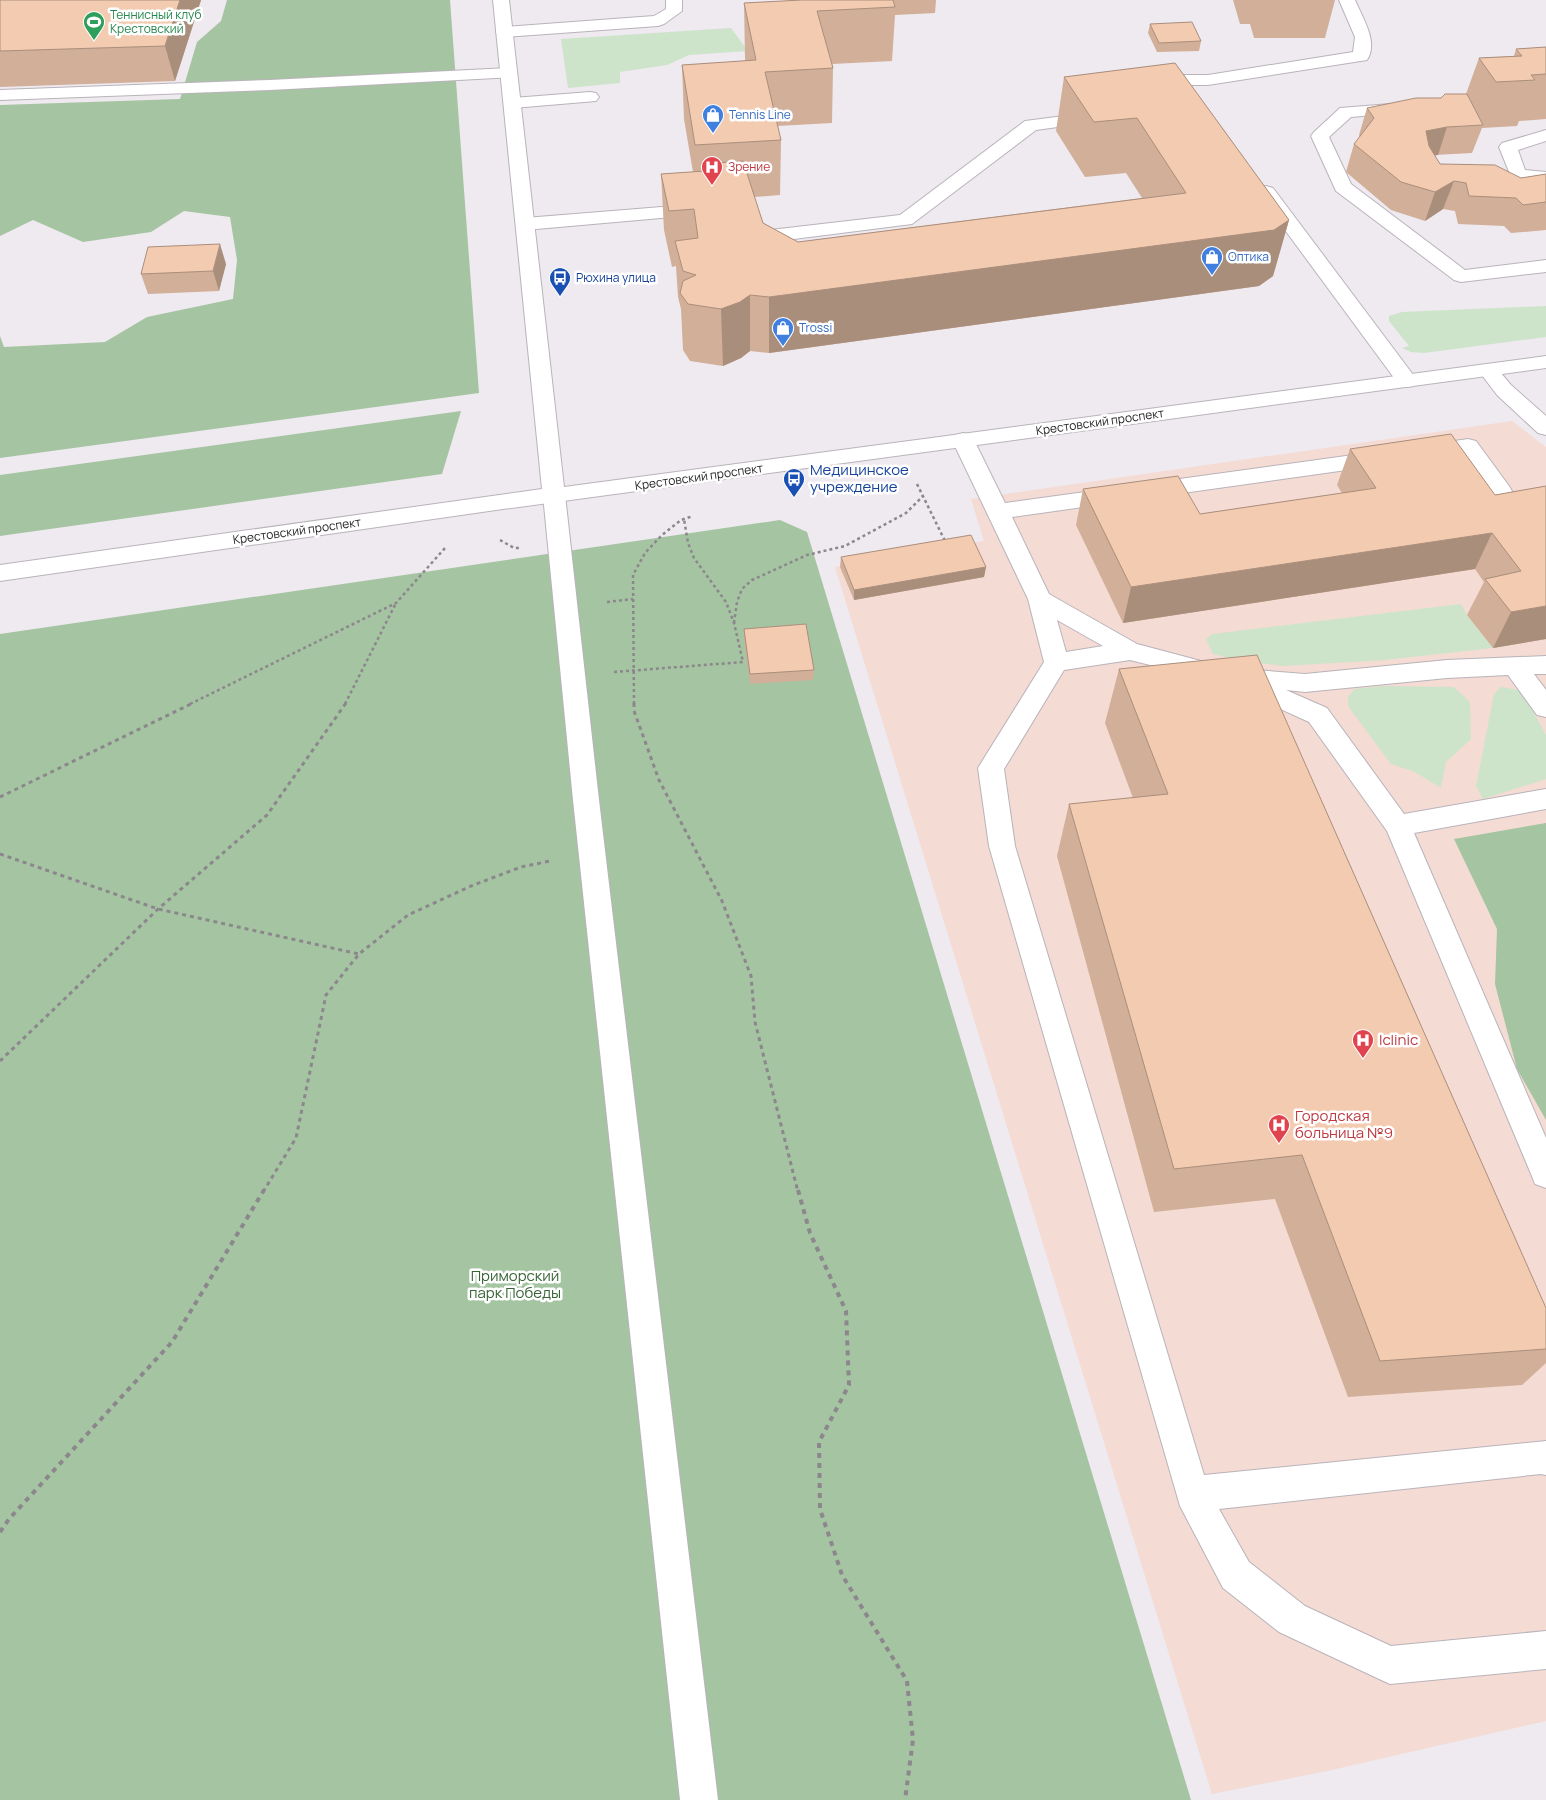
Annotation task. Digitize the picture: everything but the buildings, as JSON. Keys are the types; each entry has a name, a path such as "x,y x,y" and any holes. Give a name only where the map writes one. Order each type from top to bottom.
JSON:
{"street":[{"path":"501,0 698,1800"},
{"path":"504,32 658,20 674,11 674,0"},
{"path":"1133,80 1208,80 1361,56 1363,37 1347,0"},
{"path":"0,95 270,85 510,73"},
{"path":"513,103 590,97"},
{"path":"1417,107 1346,112 1320,136 1343,187 1461,276 1546,266"},
{"path":"770,236 905,220 1031,125 1115,114"},
{"path":"1546,135 1508,147 1518,175 1546,177"},
{"path":"1253,176 1407,380"},
{"path":"525,224 699,210"},
{"name":"Крестовский проспект","path":"0,573 554,495 1546,362"},
{"path":"1488,370 1504,390 1546,428"},
{"path":"963,440 1040,599 1056,662 991,768 1002,846 1192,1494 1236,1575 1292,1619 1390,1665 1546,1650"},
{"path":"998,512 1468,446 1501,491"},
{"path":"1040,599 1130,650 1234,677 1305,683 1447,669 1546,665"},
{"path":"1056,662 1130,650"},
{"path":"1515,667 1546,708"},
{"path":"1234,677 1318,715"},
{"path":"1305,683 1318,715 1398,826 1546,1174"},
{"path":"1398,826 1546,799"},
{"path":"1192,1494 1541,1456 1546,1458"}],"path":[{"path":"916,481 946,543"},
{"path":"734,623 737,602 742,589 752,580 807,555 845,546 906,513 923,496"},
{"path":"700,513 684,519 662,535 645,553 633,575 634,710 659,780 722,901 751,976 755,1022 788,1157 810,1233 846,1311 849,1384 819,1442 820,1509 842,1575 907,1681 913,1740 905,1800"},
{"path":"574,675 743,662 734,623 726,602 694,558 688,543 683,514"},
{"path":"494,537 514,548 560,550"},
{"path":"0,1061 158,909 267,815 350,697 396,603 446,547"},
{"path":"0,797 396,603"},
{"path":"0,854 158,909 359,954"},
{"path":"0,1532 8,1519 172,1342 296,1138 326,995 359,954 408,915 471,886 521,867 593,854"}],"shaded area":[{"name":"Городская больница №9","path":"1512,421 1546,447 1546,1721 1327,1771 1212,1794 835,567 984,541 971,499"}],"green space":[{"path":"227,0 450,0 479,393 0,458 0,336 4,347 105,342 147,317 233,299 237,260 230,217 184,211 151,232 83,242 33,220 0,236 0,105 180,99 197,42 221,21"},
{"path":"731,28 748,51 689,55 667,65 620,72 620,83 568,88 561,39"},
{"path":"1546,306 1546,337 1424,353 1411,352 1402,348 1409,346 1389,321 1389,316 1402,312"},
{"path":"461,411 442,474 0,536 0,475"},
{"name":"Приморский парк Победы","path":"780,520 807,532 1191,1800 0,1800 0,634"},
{"path":"1461,604 1467,615 1493,648 1385,660 1284,666 1241,661 1213,654 1206,639 1212,634"},
{"path":"1384,686 1454,687 1470,702 1471,739 1446,762 1441,788 1415,772 1391,764 1348,706 1348,697 1354,689"},
{"path":"1501,687 1518,690 1526,698 1546,735 1546,779 1483,799 1476,786 1494,694"},
{"path":"1546,823 1546,1120 1517,1069 1495,984 1497,929 1454,839"}],"place":[{"name":"Теннисный клуб Крестовский","path":"94,41"},
{"name":"Tennis Line","path":"713,134"},
{"name":"Зрение","path":"712,186"},
{"name":"Оптика","path":"1212,276"},
{"name":"Рюхина улица","path":"560,297"},
{"name":"Trossi","path":"783,347"},
{"name":"Медицинское учреждение","path":"794,498"},
{"name":"Iclinic","path":"1363,1059"},
{"name":"Городская больница №9","path":"1279,1144"}]}
